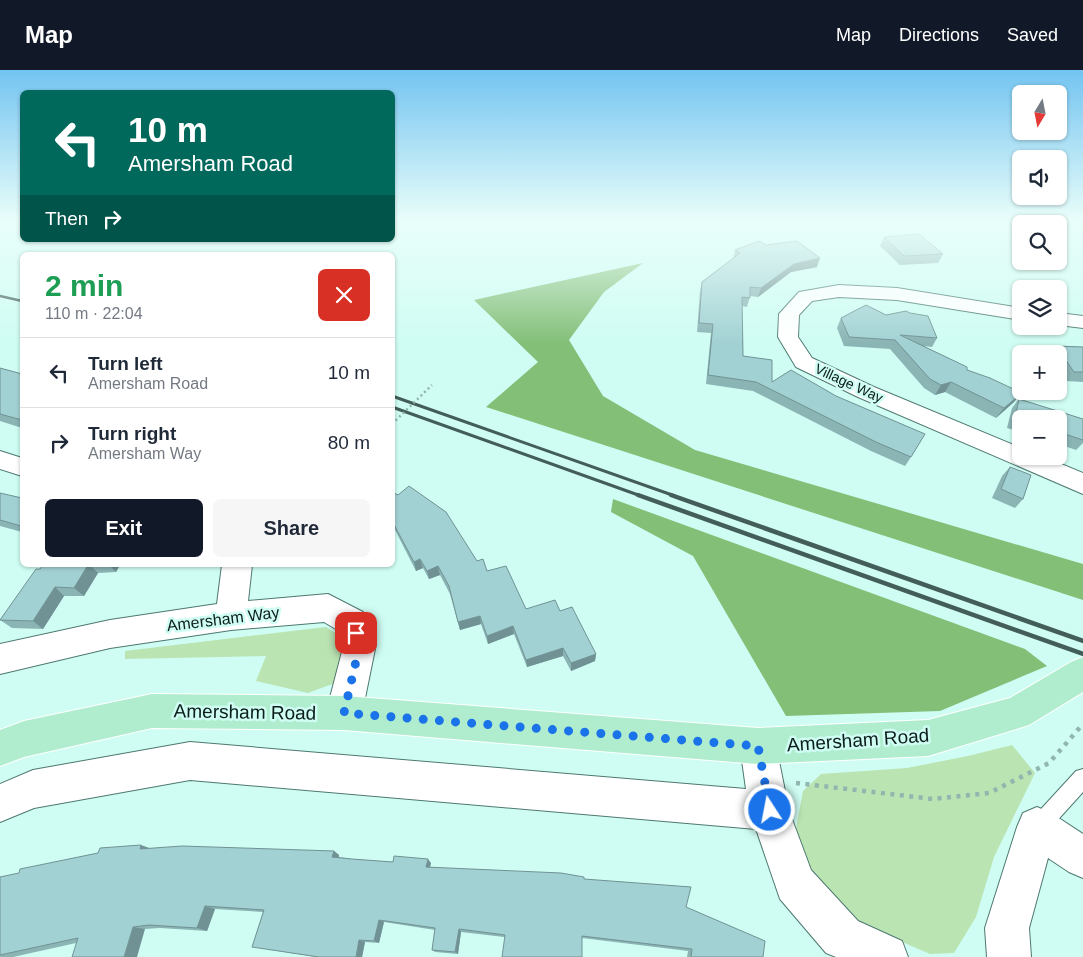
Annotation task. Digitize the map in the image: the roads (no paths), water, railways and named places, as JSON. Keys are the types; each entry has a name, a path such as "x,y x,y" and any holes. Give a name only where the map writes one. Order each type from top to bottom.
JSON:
{"main road":[{"name":"Amersham Road","path":"0,748 24,739 152,711 344,713 758,746 928,738 1017,713 1081,674"}],"street":[{"name":"Village Way","path":"1012,313 897,294 839,291 806,296 789,314 788,336 804,362 866,392 1083,484"},
{"path":"1067,320 1083,322"},
{"path":"0,460 20,466"},
{"path":"231,616 237,567"},
{"name":"Amersham Way","path":"0,659 110,634 231,616 328,608 352,622 360,644 344,713"},
{"path":"758,746 770,810 795,884 842,937 886,957"},
{"path":"0,803 33,789 190,761 770,810"},
{"path":"1009,957 1007,928 1037,827 1083,858"}],"lane":[{"path":"1037,827 1083,778"}],"railway":[{"path":"0,296 20,301"},
{"path":"395,397 675,496"},
{"path":"395,408 641,496"},
{"path":"638,495 1083,654"},
{"path":"671,495 1083,641"}]}
